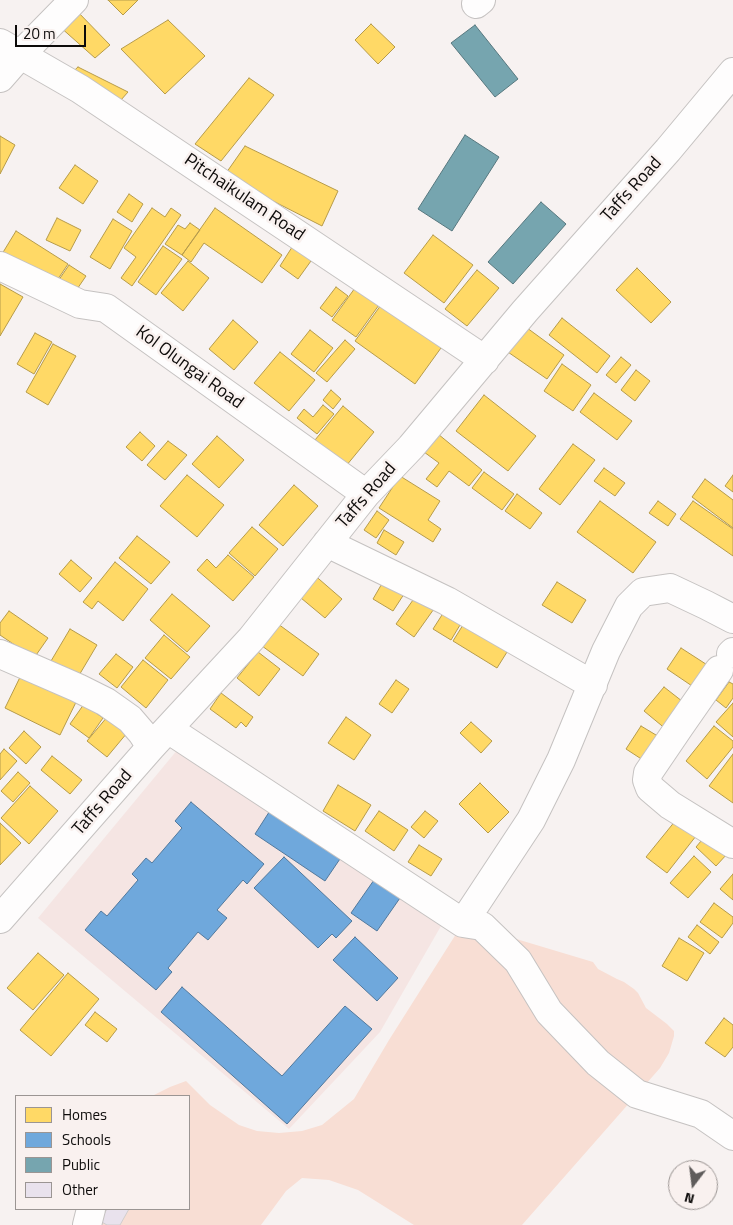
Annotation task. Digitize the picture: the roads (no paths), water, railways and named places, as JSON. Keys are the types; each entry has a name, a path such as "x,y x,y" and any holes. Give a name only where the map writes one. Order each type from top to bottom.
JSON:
{"street":[{"path":"0,78 11,48 74,0"},
{"name":"Pitchaikulam Road","path":"11,48 80,89 485,360"},
{"name":"Taffs Road","path":"0,919 160,738 251,639 366,494 412,447 538,296 668,150 733,72"},
{"name":"Kol Olungai Road","path":"0,266 80,304 106,308 366,494"},
{"path":"328,543 447,601 593,685"},
{"path":"463,923 531,820 561,760 606,651 629,606 643,592 670,588 733,619"},
{"path":"728,659 648,773 647,780 650,788 670,805 733,844"},
{"path":"2,660 78,688 106,702 130,719 142,733 160,738 463,923 482,926 518,961 549,1012 598,1063 637,1094 701,1114 733,1136"},
{"path":"87,1225 91,1210"}]}
